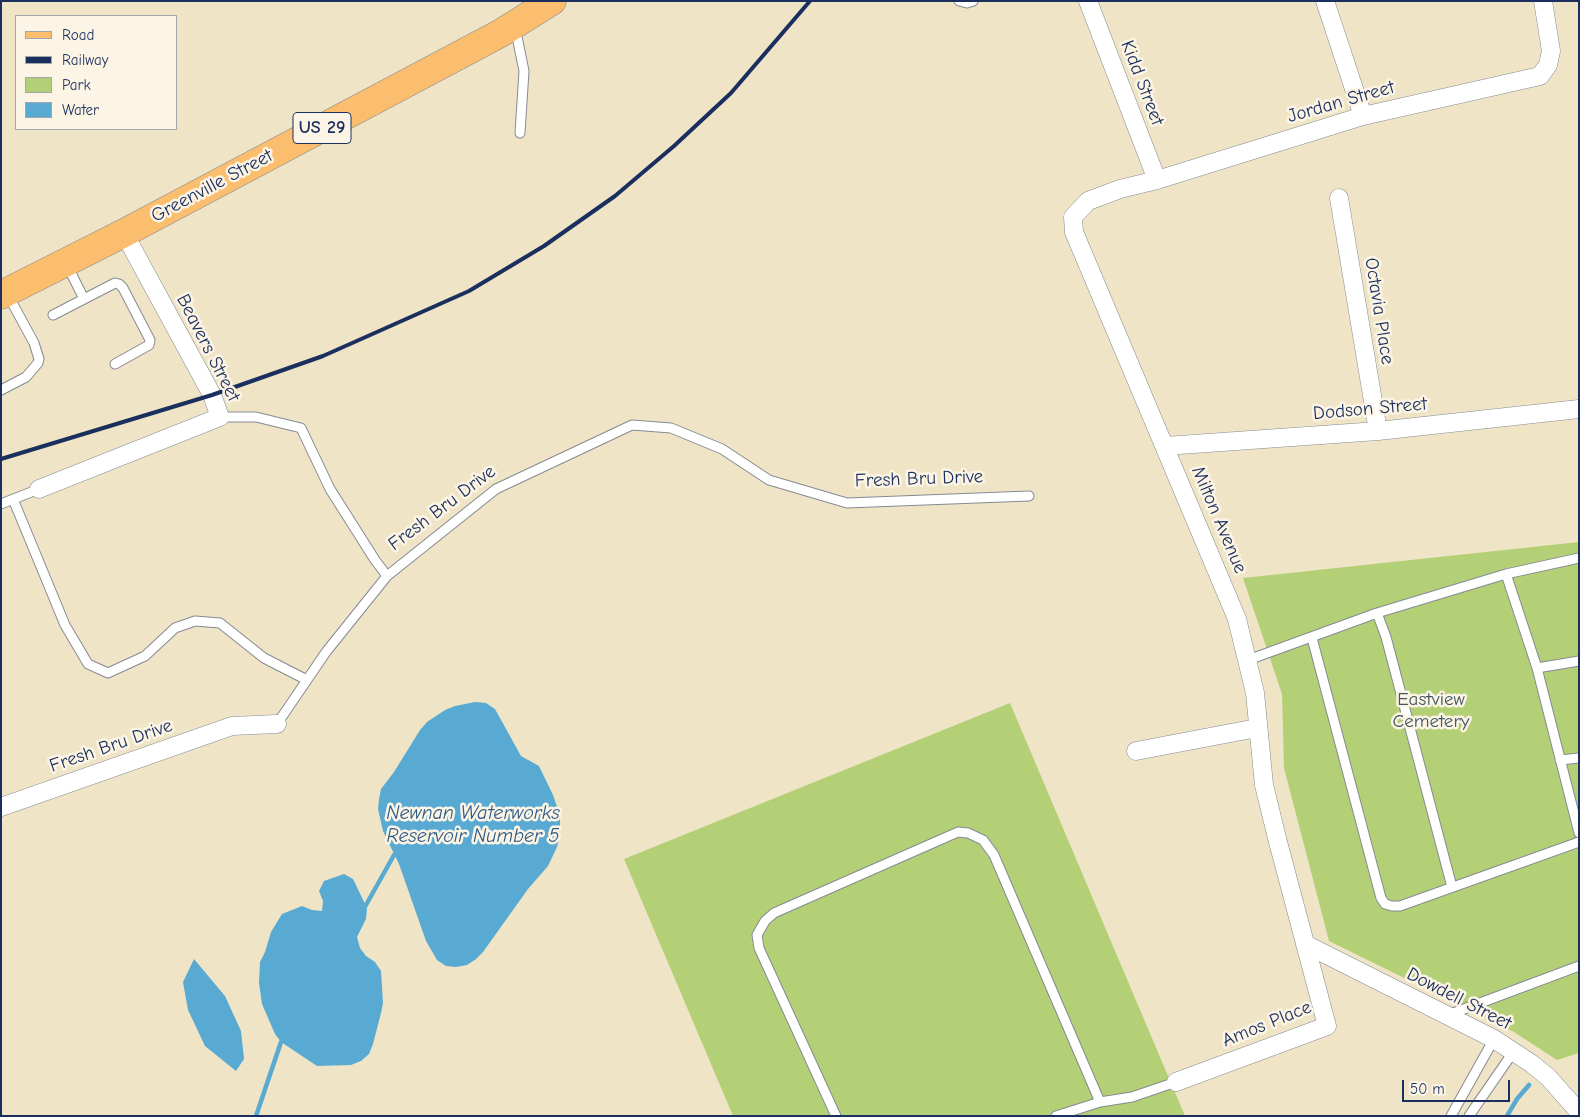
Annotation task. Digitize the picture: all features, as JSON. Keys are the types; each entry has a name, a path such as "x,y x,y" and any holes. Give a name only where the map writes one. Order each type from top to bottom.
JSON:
{"main road":[{"name":"Greenville Street","path":"4,294 124,233 515,24 552,1"}],"street":[{"name":"Kidd Street","path":"1088,1 1157,180"},
{"path":"1325,1 1363,116"},
{"name":"Jordan Street","path":"1157,180 1363,116 1540,76 1548,66 1551,51 1544,1"},
{"name":"Milton Avenue","path":"1157,180 1120,189 1088,201 1072,217 1074,232 1237,619 1255,693 1264,785 1305,944"},
{"name":"Octavia Place","path":"1339,198 1378,431"},
{"name":"Beavers Street","path":"39,489 220,417 212,395 201,378 124,233"},
{"name":"Dodson Street","path":"1164,446 1378,431 1579,409"},
{"name":"Fresh Bru Drive","path":"1,807 232,726 277,724"},
{"path":"1136,751 1258,728"},
{"name":"Dowdell Street","path":"1305,944 1494,1039 1514,1051 1548,1077 1579,1112"},
{"name":"Amos Place","path":"1176,1082 1327,1026 1305,944"}],"lane":[{"path":"959,1 967,4 972,1"},
{"path":"515,24 524,71 520,134"},
{"path":"66,262 84,299"},
{"path":"53,315 115,284 119,284 123,288 150,340 149,345 115,364"},
{"path":"1,390 26,377 38,363 39,359 34,343 4,294"},
{"path":"220,417 256,417 301,428 330,489 387,576"},
{"name":"Fresh Bru Drive","path":"277,724 326,652 387,576 496,489 632,425 671,428 722,449 769,480 847,503 1029,496"},
{"path":"1,504 39,489"},
{"path":"13,500 65,625 88,664 108,673 145,656 175,628 195,621 220,623 264,658 307,680"},
{"path":"1248,660 1377,613 1506,574 1579,558"},
{"path":"1506,574 1537,668 1579,834"},
{"path":"1377,613 1386,637 1452,887"},
{"path":"1312,638 1381,898 1385,904 1400,906 1579,842"},
{"path":"1537,668 1579,661"},
{"path":"1560,760 1579,758"},
{"path":"836,1116 760,948 757,935 764,921 774,913 958,832 968,833 983,840 994,855 1100,1102"},
{"path":"1446,1016 1579,966"},
{"path":"1451,1116 1494,1039"},
{"path":"1469,1116 1514,1051"},
{"path":"1056,1116 1100,1102 1132,1097 1176,1082"}],"green space":[{"name":"Eastview Cemetery","path":"1579,542 1579,1053 1557,1060 1514,1032 1329,941 1284,768 1282,694 1243,578"},
{"path":"1010,703 1185,1116 733,1116 624,859"}],"water":[{"name":"Newnan Waterworks Reservoir Number 5","path":"475,702 486,703 495,709 521,756 539,766 560,815 560,836 548,866 528,889 483,952 467,965 456,967 446,966 437,960 426,941 399,864 383,831 378,809 381,789 427,722 445,710"},
{"path":"344,874 353,879 367,908 366,919 357,937 360,948 366,956 375,962 381,971 383,1003 369,1054 361,1061 351,1065 317,1066 281,1042 275,1034 262,1004 259,983 260,962 271,932 282,914 302,906 322,911 323,901 319,891 324,881"},
{"path":"194,959 225,996 241,1031 244,1059 236,1071 205,1046 188,1010 183,982"}],"waterway":[{"path":"366,905 394,855"},
{"path":"256,1116 281,1042"},
{"path":"1507,1116 1517,1099 1529,1085"}],"railway":[{"path":"1,459 212,395 323,356 469,291 544,246 615,196 674,146 731,93 810,1"}]}
